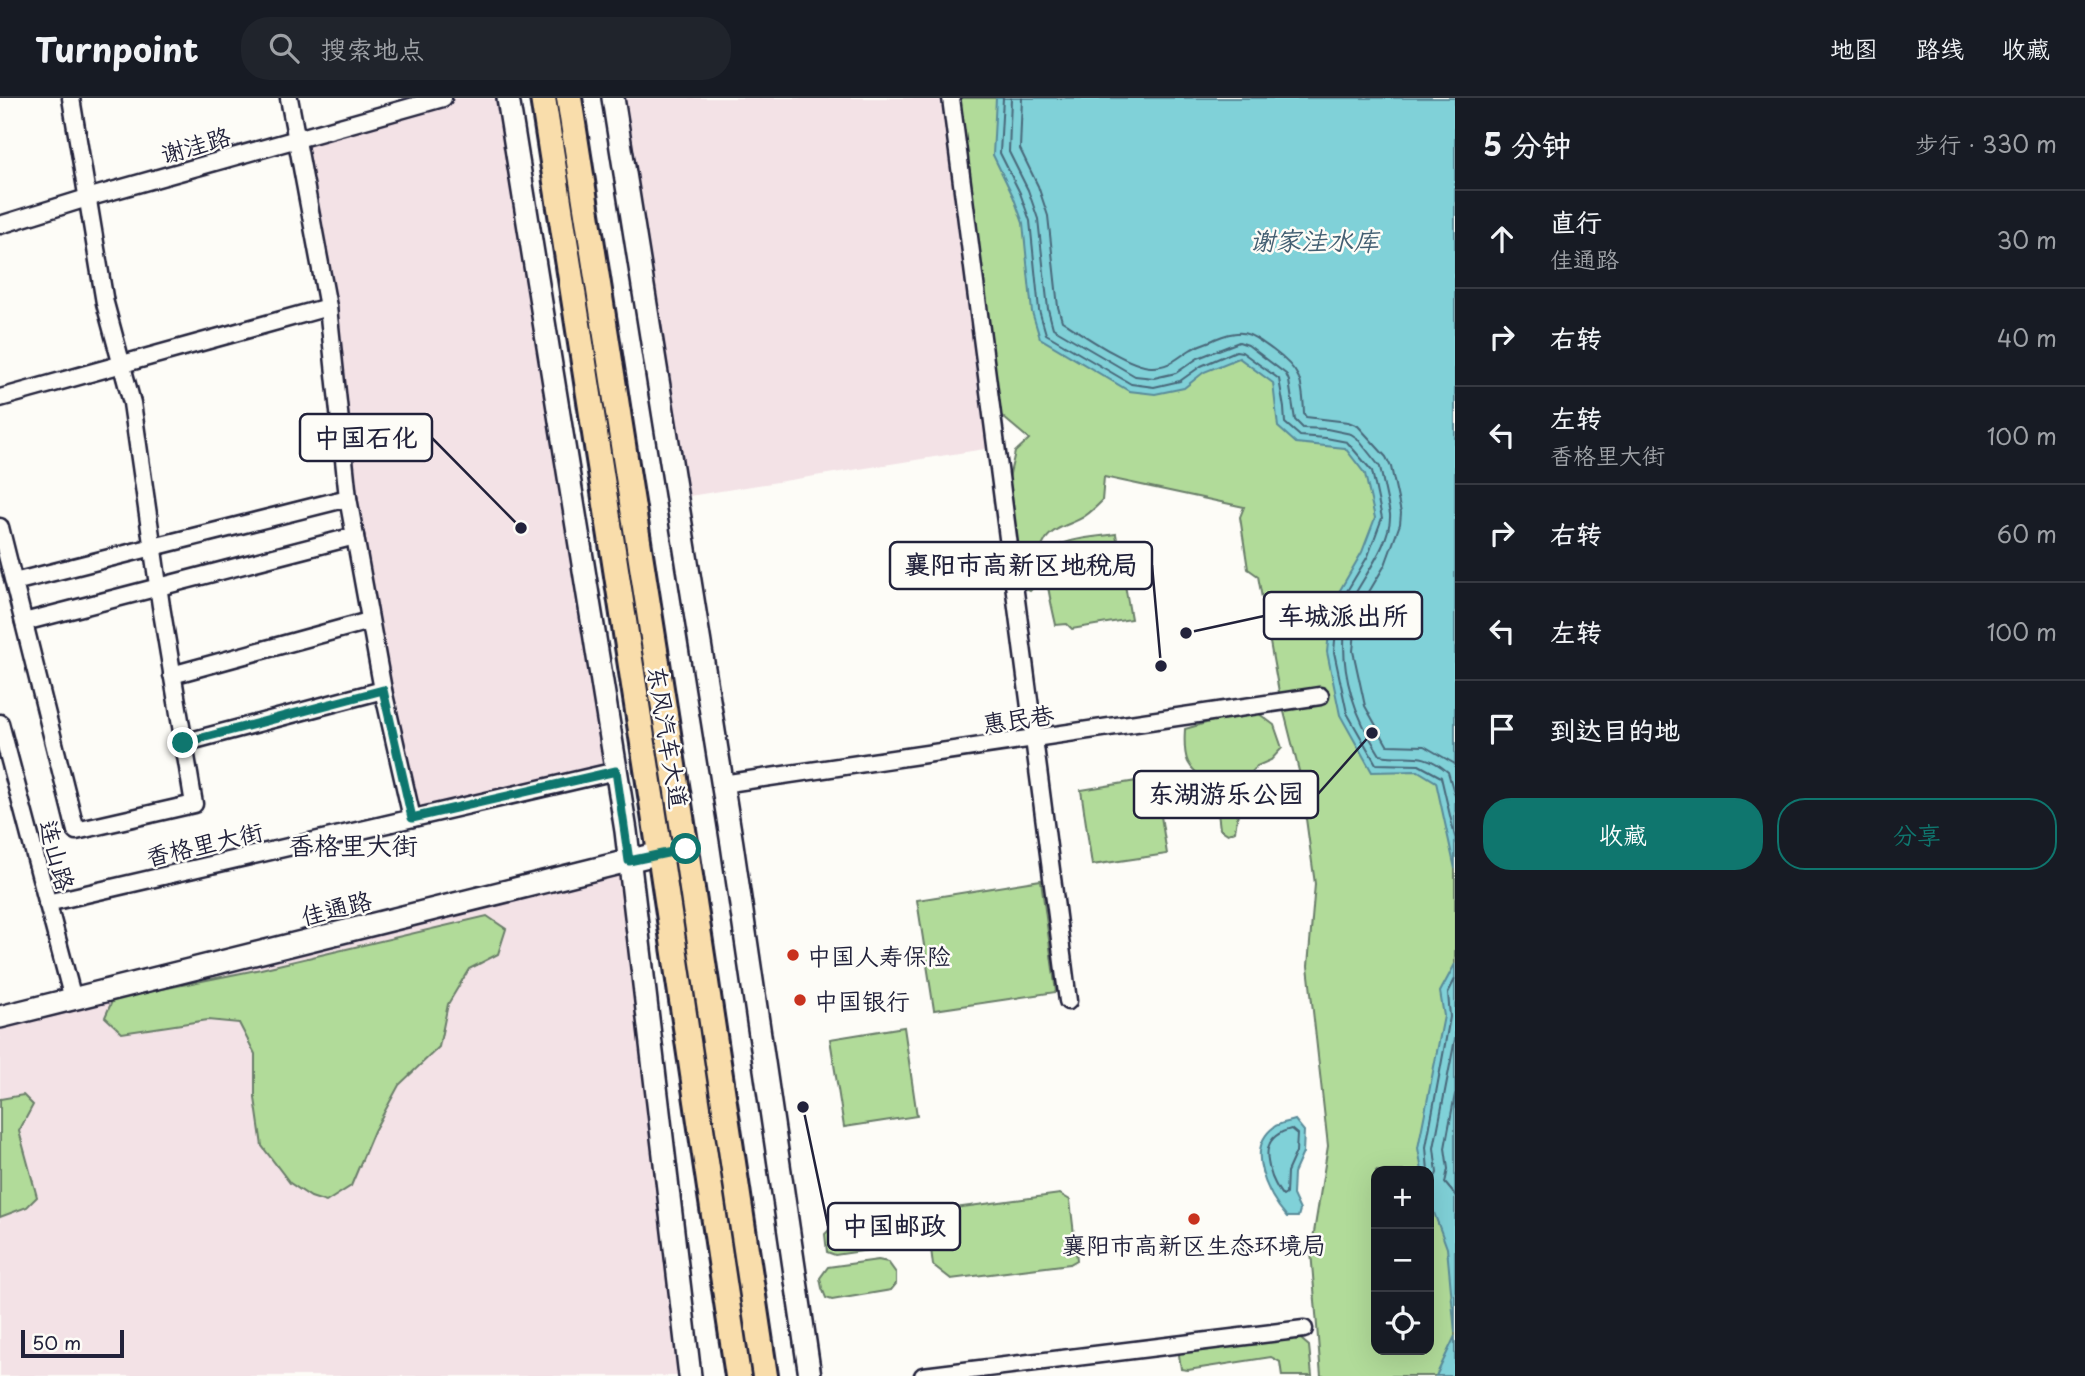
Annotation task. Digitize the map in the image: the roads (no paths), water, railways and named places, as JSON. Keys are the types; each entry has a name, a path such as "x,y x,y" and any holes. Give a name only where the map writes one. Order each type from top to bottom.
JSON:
{"main road":[{"name":"东风汽车大道","path":"543,98 738,1376"},
{"name":"东风汽车大道","path":"569,98 765,1376"}],"street":[{"path":"0,527 76,831 194,804 158,588 132,403 105,303 71,98"},
{"path":"289,98 328,307 348,498 369,621 412,818"},
{"name":"谢洼路","path":"0,225 443,98"},
{"path":"508,98 629,861 690,1376"},
{"path":"613,98 722,784 810,1376"},
{"path":"951,98 1068,1001"},
{"path":"0,398 328,307"},
{"path":"14,582 348,498"},
{"path":"24,622 355,536"},
{"path":"172,675 369,621"},
{"path":"183,743 383,690"},
{"name":"惠民巷","path":"722,784 1320,696"},
{"name":"连山路","path":"0,723 73,999"},
{"name":"香格里大街","path":"47,903 616,771"},
{"name":"佳通路","path":"0,1017 660,853 686,849"},
{"path":"923,1376 1304,1329"}],"water":[{"name":"谢家洼水库","path":"996,98 1455,98 1455,869 1436,782 1418,771 1372,772 1340,715 1327,652 1332,604 1362,552 1375,518 1365,474 1345,448 1296,443 1278,427 1273,383 1239,358 1204,372 1184,388 1155,394 1129,391 1040,338 1032,312 1023,223 993,155"},
{"path":"1455,964 1455,1333 1447,1248 1434,1213 1434,1166 1421,1166 1418,1148 1444,1016 1440,992"},
{"path":"1295,1120 1304,1131 1303,1153 1294,1173 1293,1195 1300,1210 1298,1217 1287,1217 1267,1185 1260,1159 1265,1136 1274,1127"},
{"path":"1455,1336 1455,1376 1436,1376"}],"place":[{"name":"中国石化","path":"521,528"},
{"name":"车城派出所","path":"1186,633"},
{"name":"襄阳市高新区地税局","path":"1161,666"},
{"name":"东湖游乐公园","path":"1372,733"},
{"name":"中国人寿保险","path":"793,955"},
{"name":"中国银行","path":"800,1000"},
{"name":"中国邮政","path":"803,1107"},
{"name":"襄阳市高新区生态环境局","path":"1194,1219"}],"district":[{"name":"香格里大街","path":"353,844"}]}
